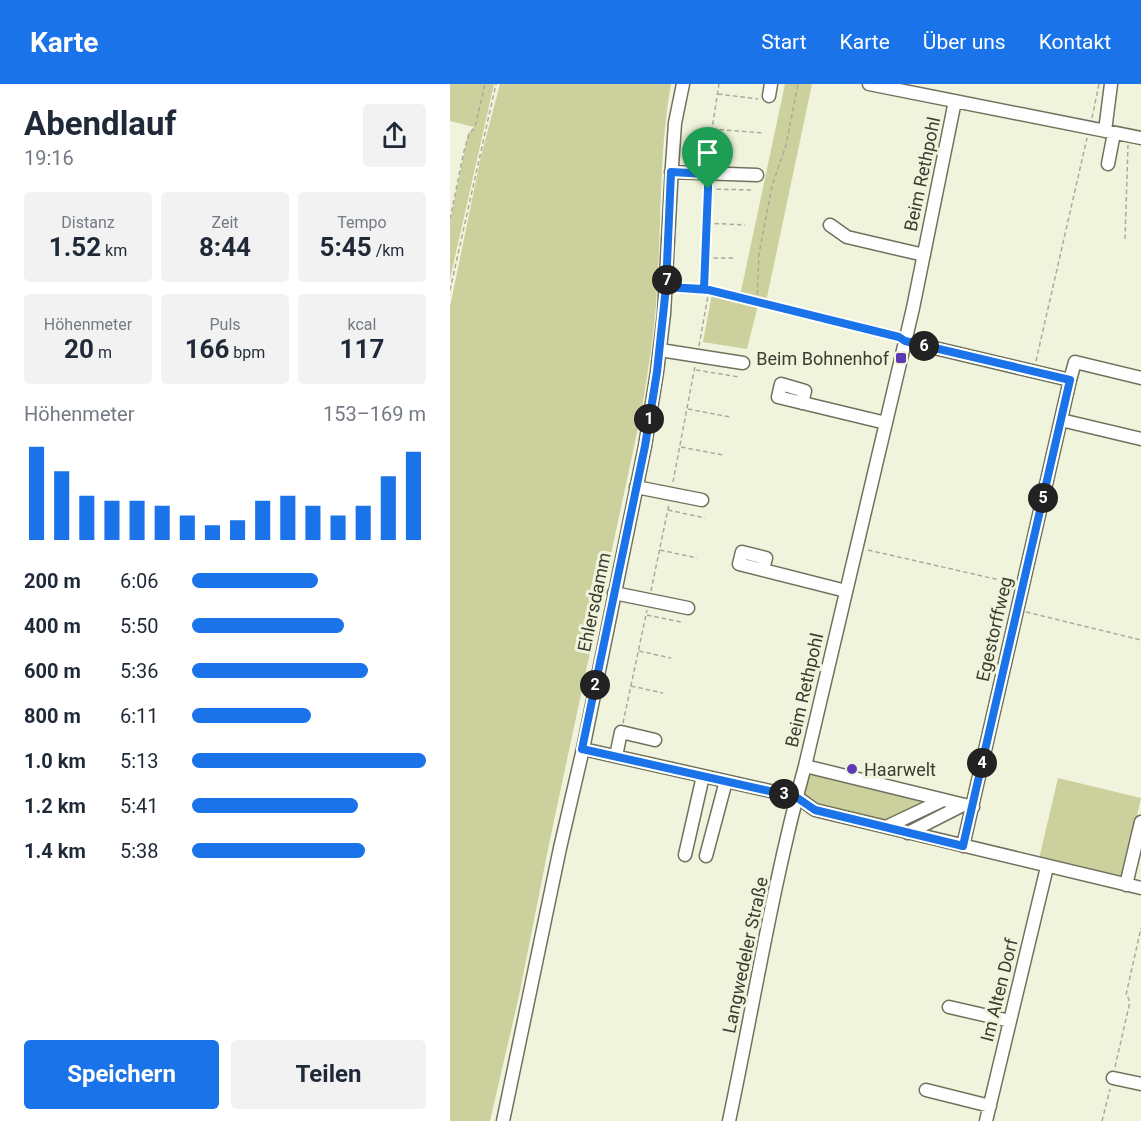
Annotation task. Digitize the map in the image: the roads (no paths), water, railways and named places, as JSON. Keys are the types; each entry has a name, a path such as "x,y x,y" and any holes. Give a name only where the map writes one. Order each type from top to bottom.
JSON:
{"street":[{"name":"Ehlersdamm","path":"503,1121 645,446 660,350 666,287 675,123 683,84"},
{"path":"869,84 1141,138"},
{"path":"1108,164 1112,84"},
{"name":"Beim Rethpohl","path":"796,797 905,341 955,101"},
{"path":"671,172 757,175"},
{"name":"Beim Rethpohl","path":"830,225 847,237 924,255"},
{"path":"905,341 1070,380 1074,362 1141,378"},
{"path":"660,350 743,363"},
{"name":"Egestorffweg","path":"963,846 968,806 1070,380"},
{"path":"802,403 886,423"},
{"path":"1061,420 1141,439"},
{"path":"636,487 702,500"},
{"path":"763,570 846,591"},
{"path":"614,593 688,608"},
{"path":"616,756 621,732 655,740"},
{"path":"582,749 796,797 815,810 1141,888"},
{"path":"805,766 968,806"},
{"path":"685,855 703,776"},
{"path":"706,856 726,781"},
{"name":"Langwedeler Straße","path":"729,1121 796,797"},
{"path":"886,827 943,800"},
{"path":"908,833 968,806"},
{"path":"1126,885 1141,822"},
{"name":"Im Alten Dorf","path":"986,1121 1047,867"},
{"path":"950,1006 1010,1021"},
{"path":"1113,1077 1141,1084"},
{"path":"926,1090 990,1106"}],"place":[{"name":"Beim Bohnenhof","path":"901,358"},
{"name":"Haarwelt","path":"852,769"}]}
